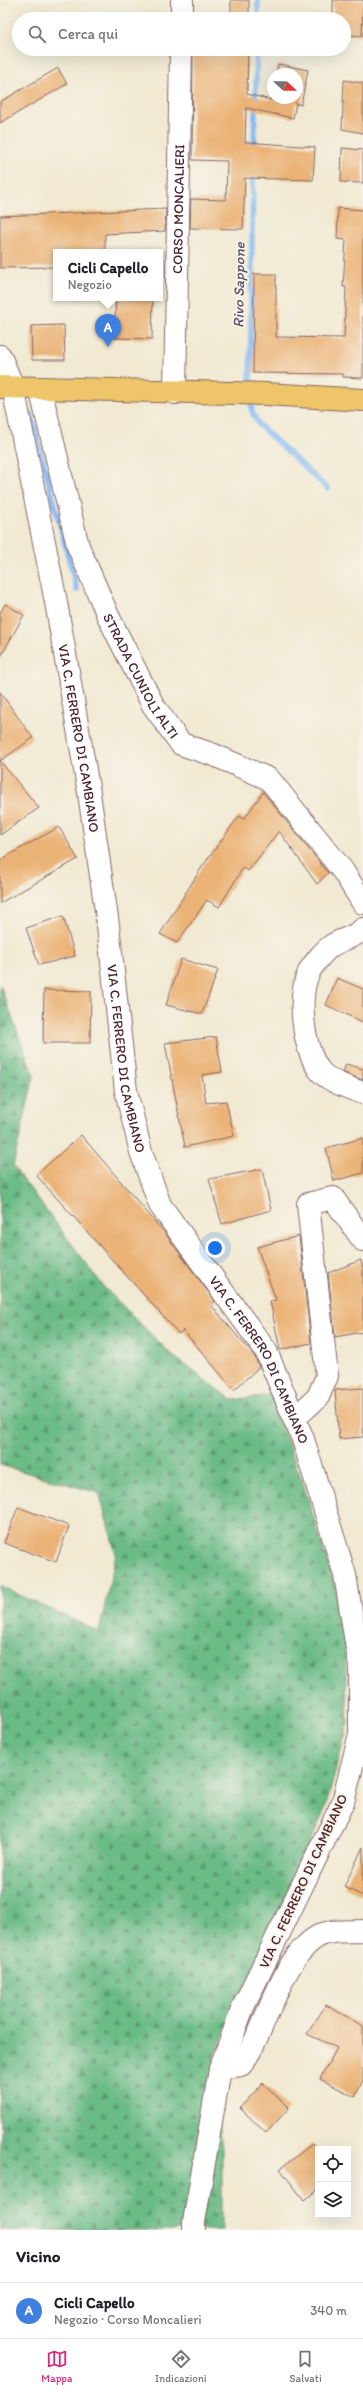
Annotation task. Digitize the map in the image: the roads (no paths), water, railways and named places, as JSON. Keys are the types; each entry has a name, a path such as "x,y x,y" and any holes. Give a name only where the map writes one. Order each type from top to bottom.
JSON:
{"main road":[{"path":"6,387 175,393 266,394 363,400"}],"street":[{"path":"182,0 182,12"},
{"name":"CORSO MONCALIERI","path":"175,393 181,56"},
{"name":"VIA C. FERRERO DI CAMBIANO","path":"0,356 56,602 89,793 108,925 126,1091 141,1152 160,1205 266,1351 303,1439 345,1574 360,1667 360,1734 343,1802 243,2007 220,2069 194,2222 194,2230"},
{"name":"STRADA CUNIOLI ALTI","path":"40,388 78,546 109,618 153,704 181,744 214,755 269,779 343,871 363,903"},
{"path":"363,929 358,934 330,946 309,972 302,1002 305,1036 320,1072 344,1086 363,1092"},
{"path":"294,1419 318,1398 327,1376 308,1204 333,1198 363,1240"},
{"path":"220,2069 241,2065 250,2054 276,1992 290,1967 305,1948 323,1934 363,1931"}],"waterway":[{"name":"Rivo Sappone","path":"258,0 258,12"},
{"name":"Rivo Sappone","path":"254,149 257,56"},
{"name":"Rivo Sappone","path":"250,389 253,172"},
{"name":"Rivo Sappone","path":"251,398 252,412 259,425 328,489"},
{"path":"31,414 77,590"}],"place":[{"name":"Cicli Capello","path":"108,347"}]}
